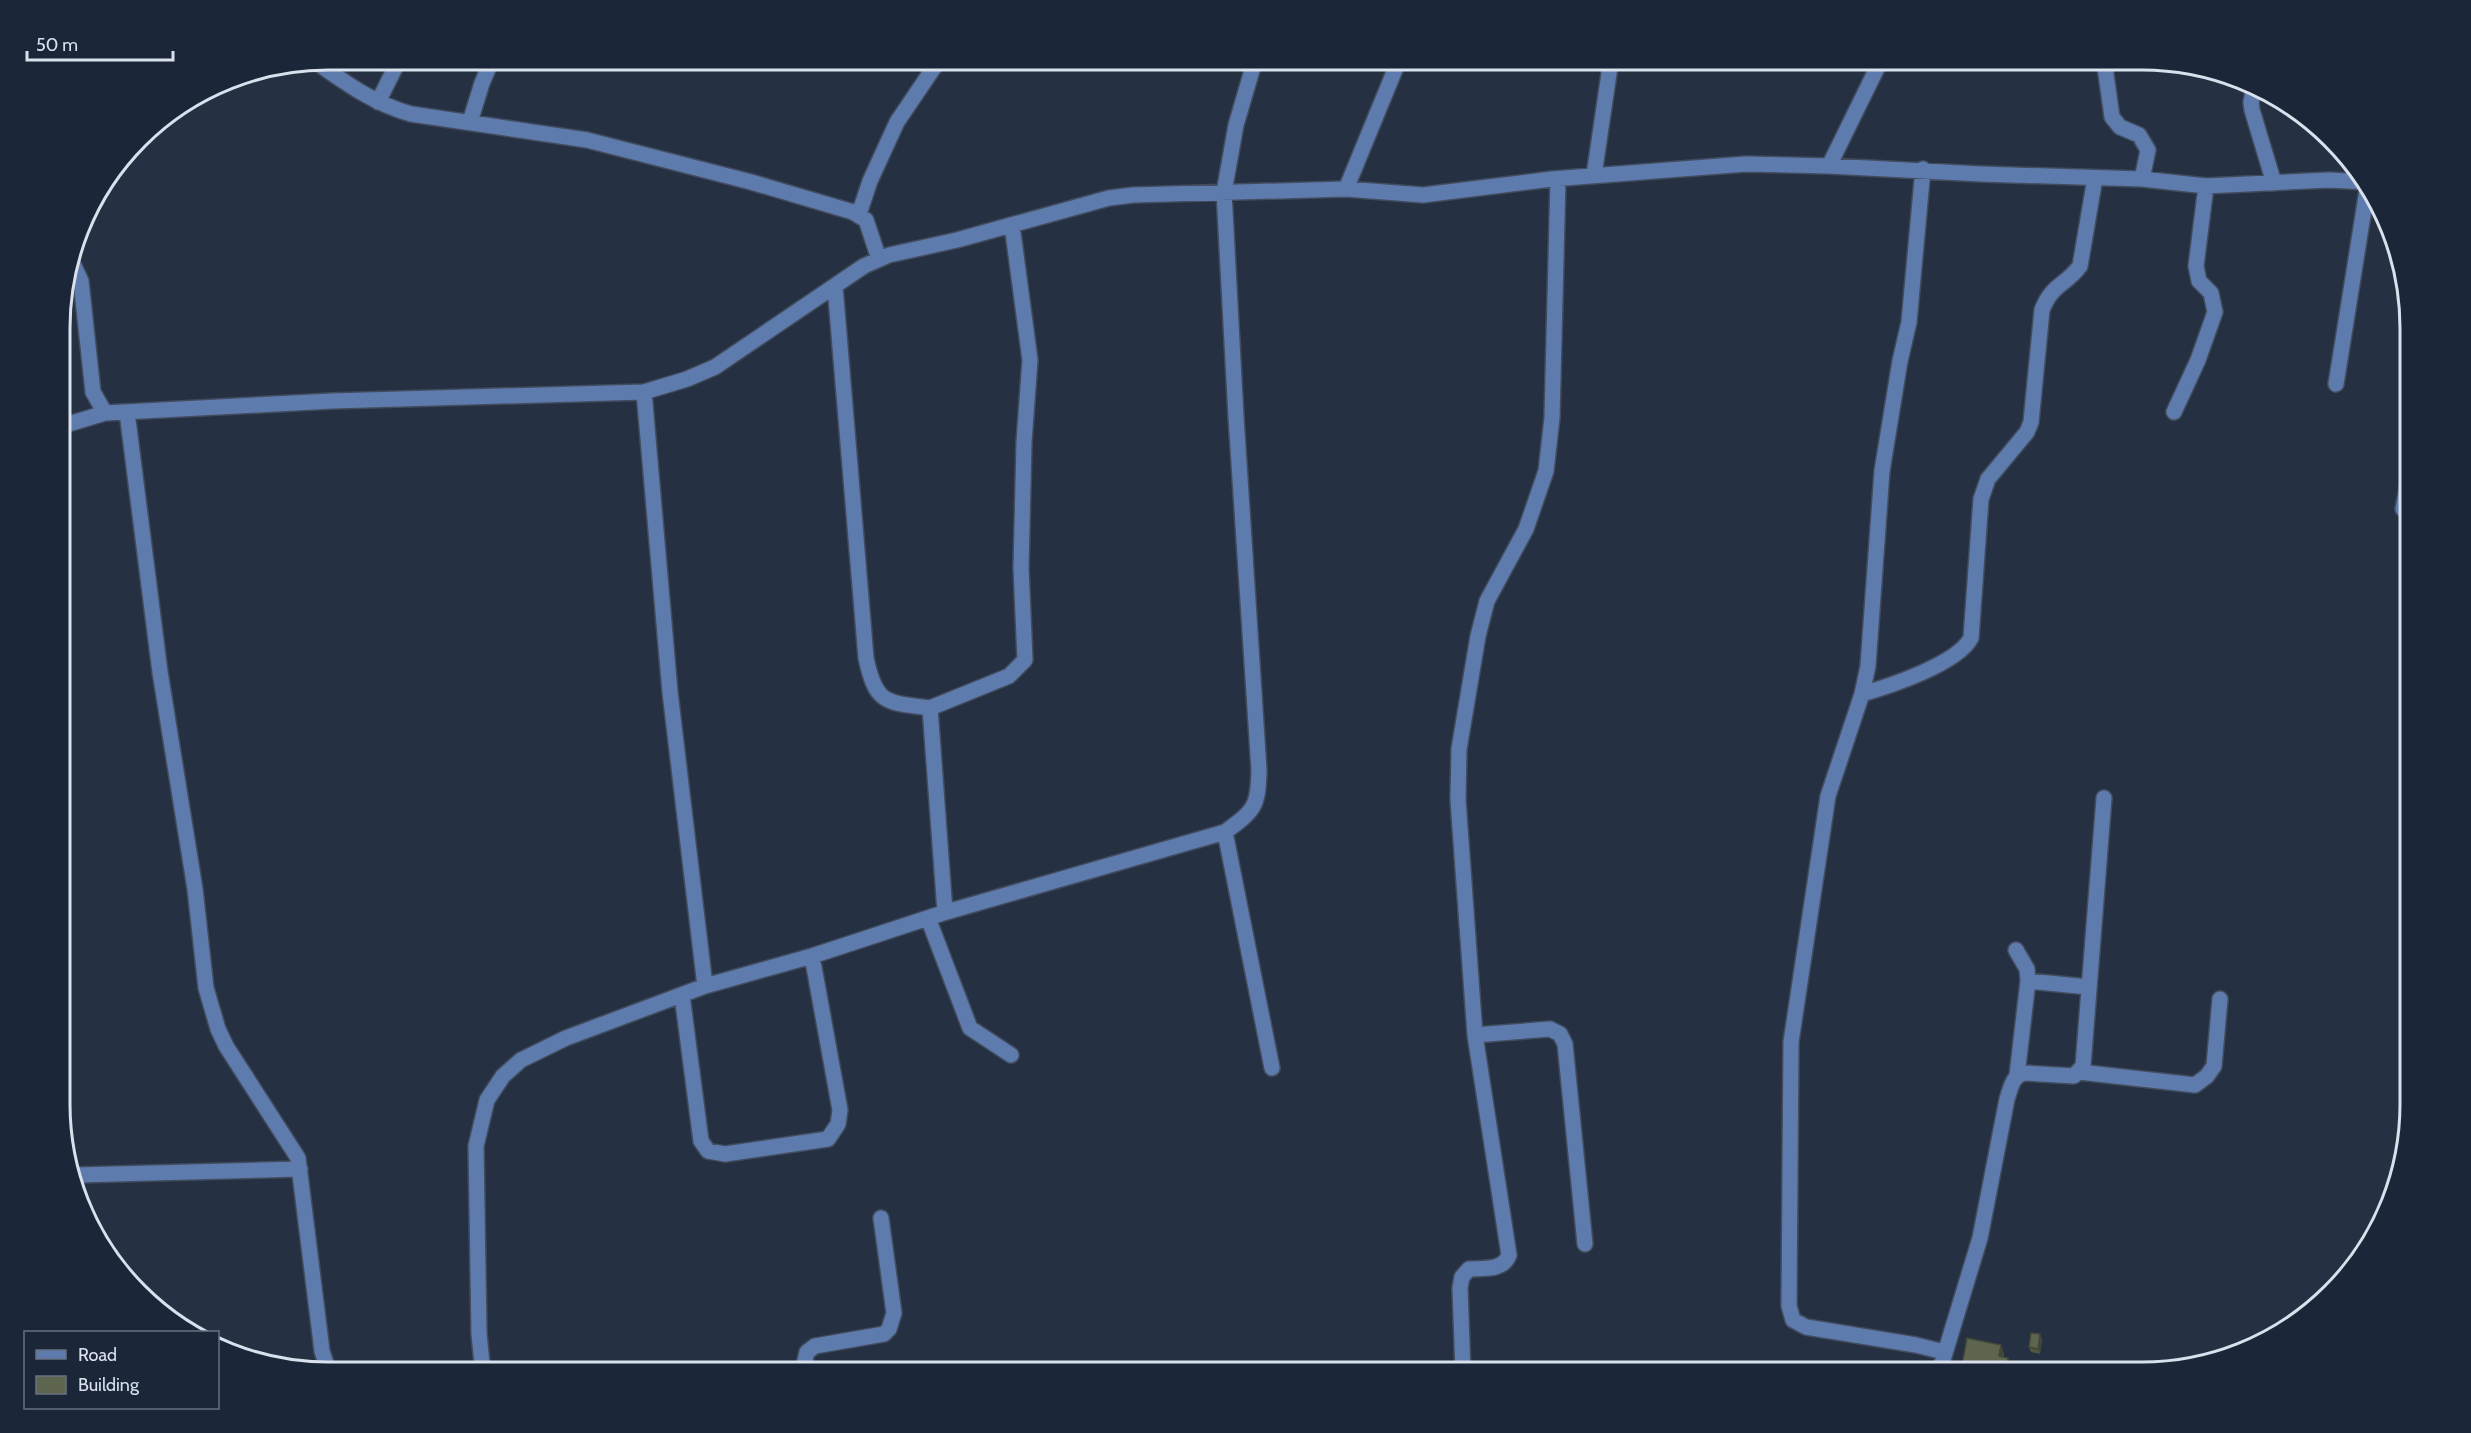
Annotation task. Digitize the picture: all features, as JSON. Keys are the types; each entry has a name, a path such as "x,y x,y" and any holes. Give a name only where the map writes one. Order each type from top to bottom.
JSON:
{"street":[{"path":"327,70 362,95 411,114 587,140 751,182 859,214 866,220 879,259"},
{"path":"378,102 394,70"},
{"path":"470,123 488,70"},
{"path":"859,214 870,181 897,122 932,70"},
{"path":"481,1362 476,1146 488,1100 503,1076 521,1060 566,1038 705,986 812,956 945,912 1225,832 1250,814 1258,794 1259,770 1224,192 1236,125 1252,70"},
{"path":"1346,189 1395,70"},
{"path":"1594,176 1610,70"},
{"path":"1829,165 1876,70"},
{"path":"2105,70 2112,117 2120,127 2139,135 2148,150 2142,179"},
{"path":"2252,95 2252,110 2274,183"},
{"path":"70,424 105,413 332,401 644,392 687,379 715,367 864,266 879,259 1109,198 1133,195 1346,189 1422,195 1558,179 1746,164 1829,165 1981,174 2142,179 2206,186 2329,180 2355,182"},
{"path":"1923,170 1909,322 1900,361 1882,471 1868,666 1862,694 1828,796 1791,1042 1789,1306 1793,1320 1806,1328 1916,1345 1944,1352"},
{"path":"1862,694 1890,686 1956,655 1966,648 1971,638 1981,498 1988,479 2027,432 2031,422 2042,310 2049,293 2072,276 2080,266 2096,178"},
{"path":"1463,1362 1460,1288 1462,1277 1468,1269 1501,1266 1507,1261 1509,1255 1475,1035 1458,800 1459,749 1478,636 1487,601 1526,528 1546,471 1552,418 1558,179"},
{"path":"2174,412 2198,360 2215,312 2211,293 2199,281 2196,266 2206,186"},
{"path":"2336,384 2365,198"},
{"path":"835,286 866,658 871,683 877,693 892,703 930,708 1009,676 1025,660 1021,568 1024,442 1030,360 1012,225"},
{"path":"77,272 81,281 93,392 105,413"},
{"path":"644,392 670,692 705,986"},
{"path":"127,412 161,682 194,878 206,988 218,1029 226,1046 292,1147 300,1168 321,1351 325,1362"},
{"path":"930,708 945,912"},
{"path":"2017,1075 2024,1073 2074,1076 2083,1066 2104,798"},
{"path":"1225,832 1272,1068"},
{"path":"928,918 970,1028 1011,1055"},
{"path":"1942,1362 1974,1262 2007,1099 2017,1075 2028,981 2027,969 2016,950"},
{"path":"682,995 701,1141 708,1151 725,1154 828,1139 838,1124 840,1110 812,956"},
{"path":"2028,981 2088,987"},
{"path":"2079,1072 2195,1085 2207,1077 2214,1066 2220,999"},
{"path":"1475,1035 1550,1029 1560,1034 1565,1044 1585,1244"},
{"path":"80,1175 300,1168"},
{"path":"805,1362 807,1352 815,1346 884,1334 888,1329 894,1313 880,1218"}],"building":[{"path":"2031,1333 2040,1334 2038,1349 2029,1347"},
{"path":"1967,1338 2001,1345 1999,1356 2008,1358 2007,1362 1962,1362"}]}
